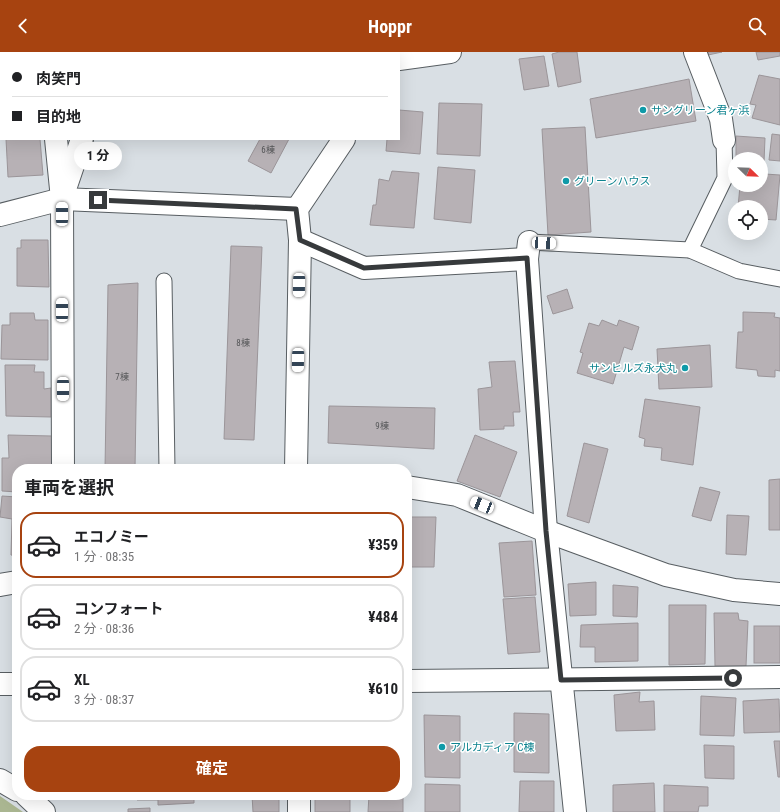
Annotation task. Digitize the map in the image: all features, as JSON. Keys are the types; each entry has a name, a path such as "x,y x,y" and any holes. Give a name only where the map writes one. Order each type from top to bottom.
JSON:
{"street":[{"path":"400,59 450,52"},
{"path":"695,52 721,119 724,140"},
{"path":"56,140 62,198 63,464"},
{"path":"62,198 82,140"},
{"path":"296,464 300,240 296,209 343,140"},
{"path":"0,215 62,198 296,209"},
{"path":"300,240 364,268 528,250 546,531 575,812"},
{"path":"412,489 457,495 546,531 666,575 734,590 780,594"},
{"path":"0,585 12,583"},
{"path":"412,681 780,677"},
{"path":"0,684 12,684"},
{"path":"0,780 12,787"},
{"path":"31,800 44,812"},
{"path":"299,800 299,812"}],"lane":[{"path":"690,250 725,178 724,140"},
{"path":"528,250 690,250 739,270 780,279"},
{"path":"164,281 167,464"}],"green space":[{"path":"0,796 23,812 0,812"}],"building":[{"path":"559,52 577,52 581,82 558,87 552,54"},
{"path":"708,52 722,52 708,55"},
{"path":"756,52 780,52 780,56 758,60"},
{"path":"544,56 549,86 524,90 519,59"},
{"path":"759,75 780,79 780,125 752,118 756,105 750,104"},
{"name":"サングリーン君ヶ浜","path":"689,79 696,121 596,138 590,99"},
{"path":"439,103 482,104 480,156 437,154"},
{"path":"400,110 423,112 420,154 386,151 387,140 400,140"},
{"name":"グリーンハウス","path":"585,127 591,232 548,235 542,129"},
{"path":"772,134 780,135 780,161 769,160"},
{"path":"736,136 765,138 764,152 736,152"},
{"path":"6,140 40,140 43,175 8,177"},
{"path":"259,140 288,140 271,173 248,161"},
{"path":"438,167 475,170 471,223 434,219"},
{"path":"392,171 419,173 414,228 370,225 373,205 376,205 379,179 389,181"},
{"path":"768,174 780,175 776,220 768,219 768,200 739,200 739,192 768,192"},
{"path":"21,240 48,240 49,287 17,286 17,248 21,248"},
{"path":"231,246 262,247 254,440 224,439"},
{"path":"138,283 135,464 105,464 108,285"},
{"path":"567,289 573,308 553,314 547,296"},
{"path":"743,312 775,313 774,317 780,318 780,371 775,370 775,377 758,376 757,370 736,368 738,332 743,332"},
{"path":"10,313 34,313 35,320 48,320 48,360 1,359 2,325 10,325"},
{"path":"602,320 617,326 619,320 639,327 632,350 624,347 613,384 577,373 583,353 580,352 589,323 599,326"},
{"name":"サンヒルズ永犬丸","path":"710,345 712,387 659,389 657,349"},
{"path":"515,361 520,412 513,412 514,426 504,426 504,429 480,430 478,389 492,387 489,362"},
{"path":"5,365 35,365 34,372 44,372 44,389 51,388 51,417 6,416"},
{"path":"645,399 700,407 693,465 661,460 662,448 644,446 645,439 639,437"},
{"path":"329,406 435,408 434,449 328,443"},
{"path":"8,435 52,436 53,464 12,464 12,492 2,491 2,458 9,458"},
{"path":"475,435 517,452 500,497 457,481"},
{"path":"584,443 608,449 589,523 567,516"},
{"path":"780,479 780,530 769,530 769,480"},
{"path":"700,487 720,492 711,521 692,516"},
{"path":"2,496 12,497 12,519 0,517"},
{"path":"727,515 749,516 746,555 726,554"},
{"path":"412,517 436,517 434,567 412,567"},
{"path":"12,519 12,555 11,555"},
{"path":"532,541 536,595 504,597 499,543"},
{"path":"596,582 596,615 570,616 568,584"},
{"path":"613,585 638,587 637,617 613,616"},
{"path":"535,597 540,652 508,654 503,599"},
{"path":"669,605 706,605 705,664 669,665"},
{"path":"714,613 738,613 739,620 748,621 746,666 715,666"},
{"path":"638,623 638,661 595,662 595,647 580,647 581,625"},
{"path":"754,626 780,626 780,663 754,663"},
{"path":"640,692 639,702 654,701 655,730 616,731 614,695"},
{"path":"701,696 736,698 734,736 700,735"},
{"path":"779,699 780,732 744,733 743,701"},
{"path":"514,713 549,714 549,773 514,772"},
{"name":"アルカディア C棟","path":"424,715 460,716 460,778 425,777"},
{"path":"774,741 780,741 780,777 778,777"},
{"path":"704,745 734,746 734,779 705,778"},
{"path":"520,781 554,781 554,812 519,812"},
{"path":"654,783 655,812 613,812 613,785"},
{"path":"425,784 460,785 460,812 425,812"},
{"path":"664,785 708,787 708,806 699,806 698,812 664,812"},
{"path":"158,800 194,800 194,803 158,805"},
{"path":"252,800 279,800 279,812 253,812"},
{"path":"315,800 350,800 350,812 315,812"},
{"path":"369,800 403,800 403,812 368,812"},
{"path":"150,808 150,812 128,812 128,809"}],"place":[{"name":"サングリーン君ヶ浜","path":"643,110"},
{"name":"グリーンハウス","path":"566,181"},
{"name":"サンヒルズ永犬丸","path":"685,368"},
{"name":"アルカディア C棟","path":"442,747"}],"route":[{"path":"98,200 296,209 300,240 364,268 527,258 546,531 561,680 733,678"}]}
